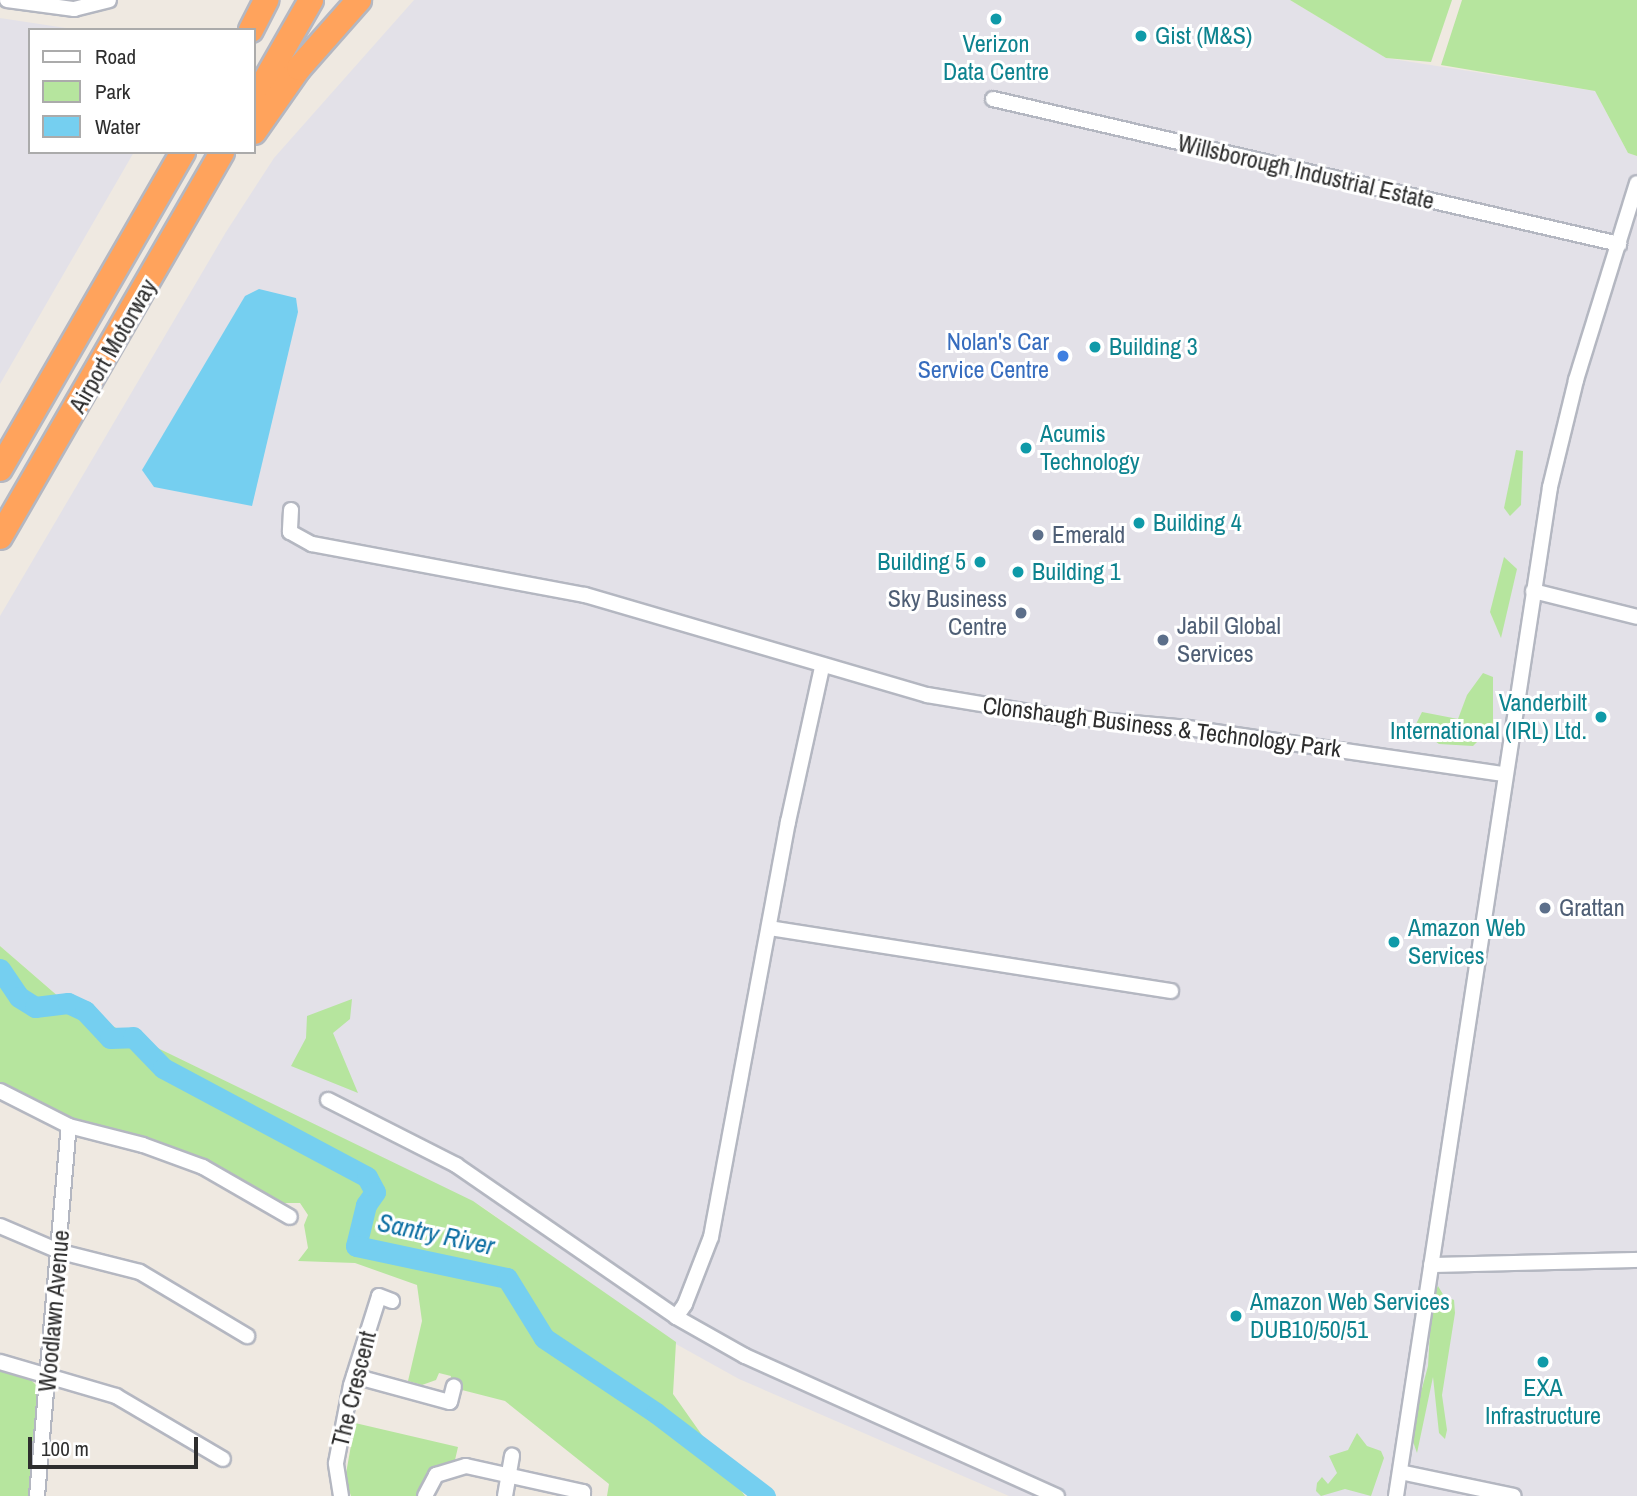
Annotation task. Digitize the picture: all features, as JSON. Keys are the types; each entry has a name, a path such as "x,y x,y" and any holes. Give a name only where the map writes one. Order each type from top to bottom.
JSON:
{"highway":[{"path":"238,28 250,0"},
{"path":"252,28 266,0"},
{"path":"256,97 311,0"},
{"path":"284,50 319,0"},
{"path":"256,129 299,68 359,0"},
{"name":"Airport Motorway","path":"0,469 150,211 180,154"},
{"name":"Airport Motorway","path":"0,537 156,273 175,230 221,154"},
{"path":"156,273 170,258 238,154"}],"street":[{"path":"7,0 74,9 109,0"},
{"name":"Willsborough Industrial Estate","path":"993,99 1619,244"},
{"path":"1396,1496 1533,591 1573,394 1637,183"},
{"name":"Clonshaugh Business & Technology Park","path":"291,510 290,532 313,544 585,595 822,667 927,695 1054,716 1188,727 1504,774"},
{"path":"1533,591 1637,617"},
{"path":"676,1317 685,1304 711,1237 769,928 822,667"},
{"path":"769,928 1171,991"},
{"path":"0,1091 69,1126 143,1145 203,1167 290,1217"},
{"path":"328,1100 456,1165 676,1317 783,1374 1057,1496"},
{"name":"Woodlawn Avenue","path":"37,1496 61,1252 69,1126"},
{"path":"0,1226 61,1252 140,1272 247,1336"},
{"path":"1431,1265 1637,1260"},
{"name":"The Crescent","path":"341,1496 336,1463 354,1376 379,1296 393,1301"},
{"path":"0,1362 116,1396 223,1459"},
{"path":"354,1376 450,1402 454,1386"},
{"path":"505,1496 513,1456"},
{"path":"425,1496 436,1475 451,1468 466,1466 583,1492 583,1496"},
{"path":"1400,1472 1514,1496"}],"shaded area":[{"path":"414,0 1290,0 1386,58 1595,91 1628,153 1637,156 1637,1496 1009,1496 739,1379 676,1344 481,1206 67,1004 0,946 0,616 226,232 274,158"},
{"path":"0,18 66,28 28,28 28,154 133,154 0,384"}],"green space":[{"path":"1290,0 1452,0 1431,62 1386,58"},
{"path":"1462,0 1637,0 1637,156 1628,153 1595,91 1441,65"},
{"path":"1516,450 1523,451 1521,505 1510,516 1504,508"},
{"path":"1504,557 1517,569 1501,638 1490,612"},
{"path":"1483,673 1493,677 1493,726 1473,746 1439,744 1415,726 1422,712 1458,719 1467,695"},
{"path":"0,946 67,1004 473,1201 676,1342 673,1394 745,1496 607,1496 609,1484 505,1401 462,1390 462,1387 450,1383 451,1376 439,1373 436,1380 422,1385 408,1381 422,1321 417,1285 355,1263 298,1261 308,1248 304,1225 308,1215 300,1203 279,1203 0,1092"},
{"path":"352,999 350,1019 333,1033 358,1093 291,1066 306,1038 307,1016"},
{"path":"1438,1286 1444,1296 1454,1300 1455,1313 1442,1395 1447,1430 1445,1439 1439,1433 1433,1377 1417,1453 1410,1433 1428,1366 1432,1298"},
{"path":"0,1371 31,1380 41,1390 29,1496 0,1496"},
{"path":"355,1423 458,1447 455,1460 428,1477 419,1496 351,1496 345,1479"},
{"path":"1357,1433 1367,1446 1381,1451 1384,1458 1371,1496 1345,1489 1321,1496 1316,1491 1317,1483 1322,1477 1328,1484 1337,1473 1329,1456 1348,1450"}],"water":[{"path":"259,289 296,298 298,312 252,506 154,487 142,470 245,296"}],"waterway":[{"name":"Santry River","path":"0,969 19,997 35,1007 68,1003 85,1011 110,1038 133,1037 163,1068 367,1177 375,1192 366,1205 356,1246 507,1278 544,1338 656,1413 765,1496"}],"place":[{"name":"Verizon Data Centre","path":"996,19"},
{"name":"Gist (M&S)","path":"1141,36"},
{"name":"Building 3","path":"1095,347"},
{"name":"Nolan's Car Service Centre","path":"1063,356"},
{"name":"Acumis Technology","path":"1026,448"},
{"name":"Building 4","path":"1139,523"},
{"name":"Emerald","path":"1038,535"},
{"name":"Building 5","path":"980,562"},
{"name":"Building 1","path":"1018,572"},
{"name":"Sky Business Centre","path":"1021,613"},
{"name":"Jabil Global Services","path":"1163,640"},
{"name":"Vanderbilt International (IRL) Ltd.","path":"1601,717"},
{"name":"Grattan","path":"1545,908"},
{"name":"Amazon Web Services","path":"1394,942"},
{"name":"Amazon Web Services DUB10/50/51","path":"1236,1316"},
{"name":"EXA Infrastructure","path":"1543,1362"}]}
